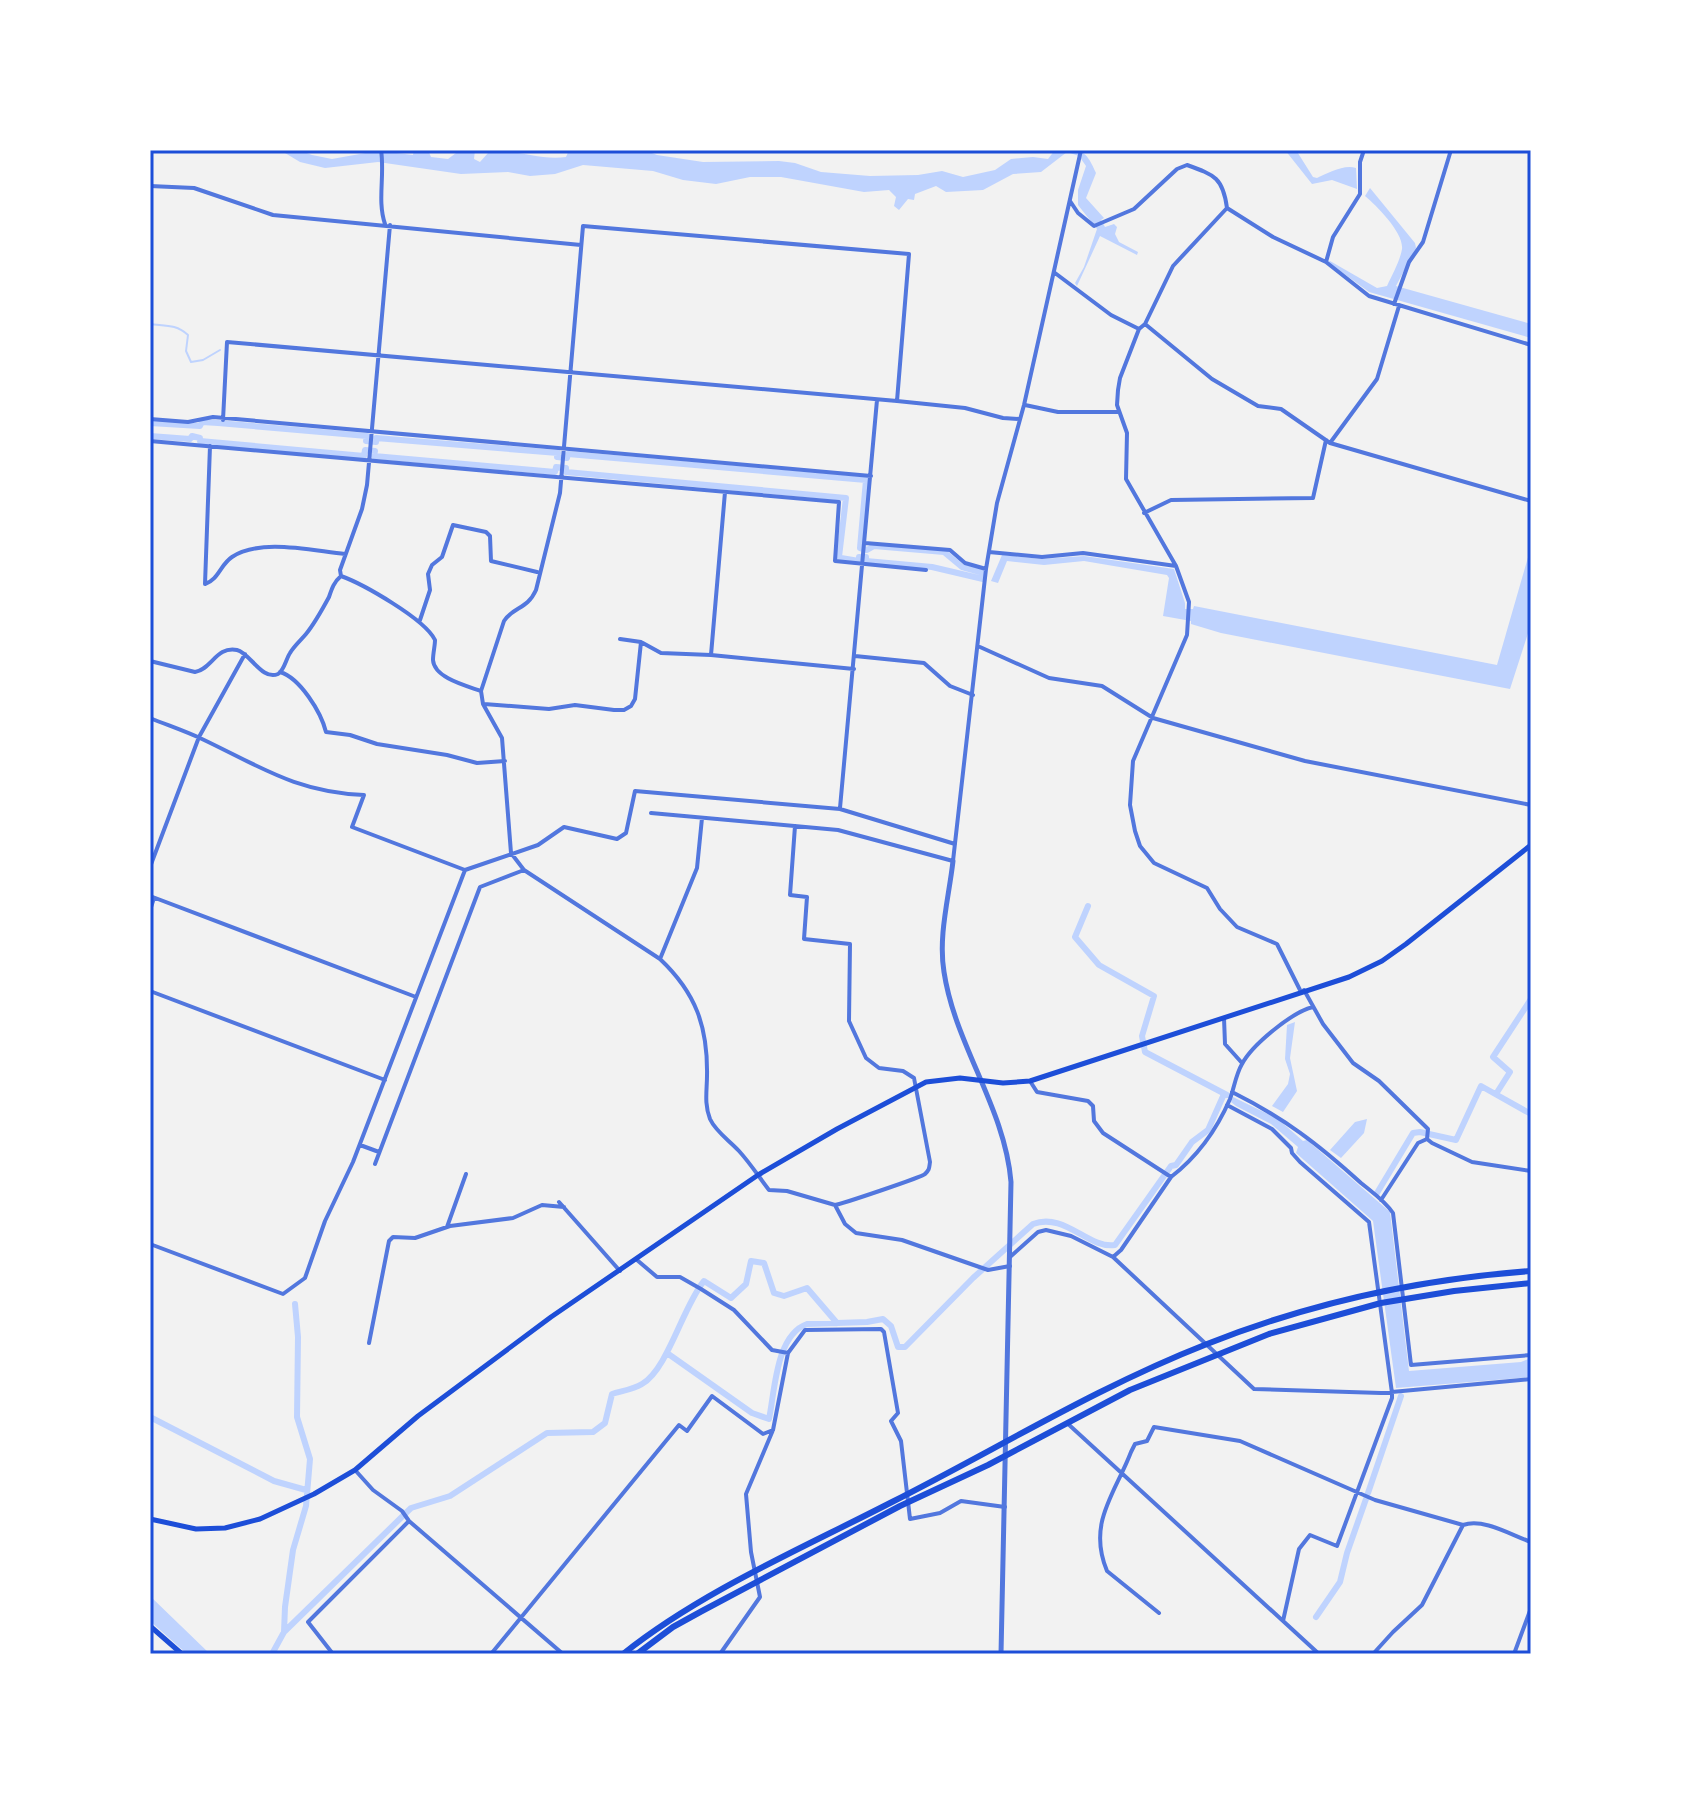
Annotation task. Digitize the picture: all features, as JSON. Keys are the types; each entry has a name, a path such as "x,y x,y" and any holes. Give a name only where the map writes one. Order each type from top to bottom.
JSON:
{"highway":[{"path":"637,1654 673,1627 759,1582 958,1467 1126,1379 1206,1344 1313,1308 1380,1291 1451,1278 1531,1271"},
{"path":"623,1654 672,1618 756,1572 908,1498 988,1465 1155,1379 1217,1353 1269,1334 1402,1298 1531,1283"}],"main road":[{"path":"150,1519 196,1529 225,1528 260,1519 314,1494 355,1470 435,1403 758,1175 917,1084 941,1079 982,1079 1003,1083 1030,1081 1349,977 1382,961 1531,845"},
{"path":"150,1626 182,1654"}],"street":[{"path":"341,576 345,554 362,509 370,459 388,224 381,213 381,150"},
{"path":"1001,1654 1010,1171 982,1079 961,1031 943,968 943,943 986,569 997,503 1024,405 1081,150"},
{"path":"1326,262 1333,237 1360,194 1360,162 1364,150"},
{"path":"1144,513 1171,500 1313,498 1328,441 1377,379 1409,262 1423,242 1451,150"},
{"path":"1070,201 1078,213 1094,226 1134,209 1177,169 1187,165 1224,186 1227,208"},
{"path":"150,186 194,188 273,215 581,245"},
{"path":"1227,208 1273,237 1326,262 1369,296 1531,345"},
{"path":"1227,208 1173,266 1145,324 1139,329 1120,378 1118,412 1127,433 1126,479 1176,566 1189,605 1187,635 1133,761 1130,805 1140,846 1154,863 1207,888 1220,909 1237,927 1277,944 1332,1038 1353,1063 1379,1081 1428,1134 1472,1162 1531,1171"},
{"path":"795,826 790,895 807,897 804,939 850,944 849,1021 872,1064 910,1074 917,1084 930,1162 929,1168 919,1178 835,1205 787,1191 769,1190 737,1148 717,1129 709,1117 705,1099 706,1048 698,1013 679,977 660,959 517,862 511,853 505,761 497,725 483,704 481,691 504,621 508,615 531,601 557,507 583,226 909,254 897,401"},
{"path":"1054,273 1067,279 1111,315 1139,329"},
{"path":"1145,324 1224,387 1258,406 1281,409 1328,441 1531,501"},
{"path":"223,420 227,342 897,401 965,408 1019,419"},
{"path":"840,809 877,400"},
{"path":"1024,405 1058,412 1118,412"},
{"path":"150,419 188,422 213,417 871,476"},
{"path":"150,441 839,502 835,561 926,570"},
{"path":"210,446 205,584 213,581 234,555 271,547 345,554"},
{"path":"711,655 725,492"},
{"path":"420,620 430,590 428,574 432,565 442,557 454,525 486,532 490,536 491,561 538,572"},
{"path":"865,545 950,550 965,563 986,569"},
{"path":"989,552 1042,557 1083,553 1176,566"},
{"path":"341,576 359,583 420,620 435,640 433,662 436,669 481,691"},
{"path":"280,672 291,650 315,622 335,581 341,576"},
{"path":"620,639 641,642 661,653 854,669"},
{"path":"483,704 549,709 575,705 624,710 635,699 641,642"},
{"path":"979,647 1049,678 1102,686 1153,718 1305,761 1531,805"},
{"path":"150,661 195,672 201,671 215,655 225,650 245,654 266,673 291,675 300,683 326,732 477,763 505,761"},
{"path":"150,867 199,737 245,654"},
{"path":"855,656 924,663 950,686 973,695"},
{"path":"150,718 199,737 284,780 334,794 364,795 352,827 465,870 538,845 564,827 617,839 626,833 635,791 840,809 955,844"},
{"path":"651,813 838,830 953,861"},
{"path":"660,959 697,868 702,818"},
{"path":"375,1164 480,887 523,868"},
{"path":"150,1244 283,1294 305,1278 325,1221 360,1145 465,870"},
{"path":"150,910 152,897 416,997"},
{"path":"150,991 385,1080"},
{"path":"1113,1257 1121,1250 1169,1176 1210,1136 1230,1098 1242,1063 1283,1022 1313,1007"},
{"path":"1224,1018 1225,1044 1242,1063"},
{"path":"1030,1081 1037,1092 1073,1097 1091,1104 1096,1125 1103,1133 1169,1176"},
{"path":"1230,1098 1276,1114 1306,1135 1393,1213 1413,1367 1531,1355"},
{"path":"1230,1098 1272,1129 1300,1162 1369,1222 1392,1393 1337,1546 1310,1535 1299,1549 1283,1621"},
{"path":"1381,1200 1418,1143 1428,1134"},
{"path":"360,1145 379,1152"},
{"path":"447,1227 466,1174"},
{"path":"559,1202 620,1271"},
{"path":"369,1343 389,1241 396,1237 415,1238 447,1227 513,1218 542,1205 564,1207"},
{"path":"835,1205 845,1224 856,1233 902,1240 988,1270 1010,1266"},
{"path":"1010,1254 1038,1232 1046,1230 1071,1236 1113,1257 1254,1389 1392,1393 1531,1379"},
{"path":"637,1260 657,1277 680,1277 701,1289 734,1310 772,1350 784,1352"},
{"path":"720,1654 760,1597 745,1500 773,1430 784,1352 805,1330 881,1329 884,1332 898,1413 891,1421 901,1441 910,1519 940,1513 968,1500 1005,1507"},
{"path":"491,1654 679,1425 687,1431 712,1396 754,1430 763,1434 773,1430"},
{"path":"1067,1423 1319,1654"},
{"path":"1159,1613 1105,1566 1100,1522 1135,1444 1147,1441 1154,1427 1240,1441 1358,1493 1463,1525 1486,1525 1531,1542"},
{"path":"355,1470 373,1490 402,1511 563,1654"},
{"path":"333,1654 308,1622 408,1519"},
{"path":"1373,1654 1422,1605 1463,1525"},
{"path":"1514,1654 1531,1608"}],"water":[{"path":"280,150 299,150 332,159 372,150 413,155 414,150 428,150 431,157 448,159 460,150 475,150 474,159 480,162 488,153 499,152 556,158 566,157 569,150 644,150 703,162 779,161 821,172 870,176 942,171 963,177 995,170 1011,159 1048,159 1055,150 1077,151 1089,159 1096,173 1086,198 1104,218 1101,220 1105,227 1114,224 1117,227 1115,234 1119,242 1138,252 1137,255 1100,236 1077,286 1075,283 1097,229 1078,205 1078,190 1086,166 1079,156 1067,152 1041,172 1013,174 983,190 946,192 936,186 915,194 914,200 908,199 899,210 894,206 896,197 889,190 864,192 781,177 750,177 716,184 683,180 653,171 583,165 555,174 530,176 508,172 461,174 378,162 325,168 300,162"},
{"path":"1285,150 1296,150 1313,177 1341,168 1356,168 1357,189 1332,180 1312,184"},
{"path":"1370,188 1415,243 1416,248 1396,286 1531,324 1531,338 1369,292 1328,262 1377,288 1387,286 1400,258 1401,243 1389,220 1365,196"},
{"path":"1531,547 1531,624 1510,689 1221,633 1191,624 1191,621 1163,616 1167,575 1084,561 1044,565 1007,561 998,583 991,581 1002,555 1042,559 1084,556 1174,569 1185,609 1193,609 1194,606 1497,665"},
{"path":"1295,1022 1290,1058 1297,1091 1283,1112 1272,1106 1288,1084 1290,1074 1285,1059 1287,1025"},
{"path":"1233,1097 1278,1119 1303,1141 1307,1140 1390,1212 1409,1371 1521,1362 1531,1358 1531,1377 1396,1388 1373,1221 1296,1153 1298,1147 1271,1124 1236,1106 1231,1102"},
{"path":"1367,1119 1364,1133 1341,1158 1330,1150 1355,1122"},
{"path":"150,1596 210,1654 187,1654 150,1621"}],"waterway":[{"path":"150,324 184,331 188,335 186,351 191,362 203,360 220,350"},
{"path":"150,423 200,426 202,422 218,423 367,436 366,441 376,442 376,438 558,453 557,457 567,458 568,454 866,480 860,548 867,550 874,546 944,552 962,567 984,573 983,579 932,567 866,561 866,557 859,557 859,561 839,557 846,498 566,472 566,468 556,467 555,472 374,456 375,451 365,450 364,456 200,441 200,438 192,436 190,439 150,436"},
{"path":"1088,906 1075,937 1099,965 1154,996 1142,1036 1145,1052 1227,1095"},
{"path":"1496,1094 1510,1072 1493,1057 1531,999"},
{"path":"1377,1193 1413,1133 1456,1140 1481,1086 1531,1114"},
{"path":"667,1353 752,1413 769,1419 783,1351 789,1339 807,1324 883,1319 891,1326 898,1347 905,1347 973,1278 1033,1224 1056,1223 1095,1242 1115,1245 1171,1166 1176,1165 1192,1142 1208,1130 1224,1094"},
{"path":"284,1632 411,1508 450,1496 547,1433 593,1432 605,1423 612,1394 642,1384 660,1365 704,1281 731,1298 746,1284 751,1261 764,1263 774,1293 784,1296 807,1288 837,1323"},
{"path":"272,1654 284,1632 293,1550 306,1506 310,1459 297,1417 298,1337 295,1304"},
{"path":"1368,1493 1401,1396"},
{"path":"150,1417 274,1481 306,1490"},
{"path":"1316,1617 1340,1582 1366,1499"}]}
